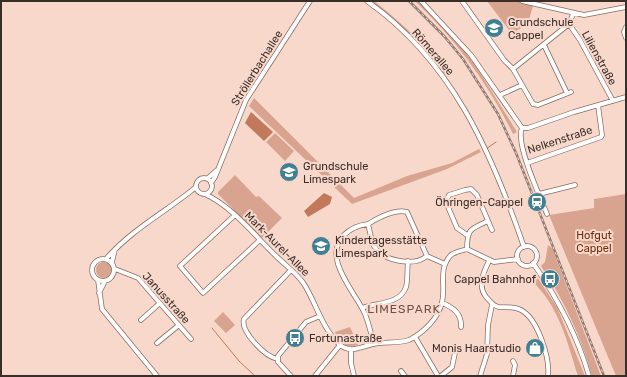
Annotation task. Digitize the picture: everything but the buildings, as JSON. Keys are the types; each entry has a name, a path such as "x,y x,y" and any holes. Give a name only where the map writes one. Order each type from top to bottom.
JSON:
{"street":[{"name":"Ströllerbachallee","path":"211,183 246,100 310,1"},
{"name":"Römerallee","path":"367,1 396,24 444,76 470,118 488,155 524,247"},
{"path":"421,1 471,55 522,128 528,128 626,97"},
{"path":"462,1 504,60 513,69 535,106 569,93 544,46"},
{"path":"522,1 552,7 573,14 593,14 626,7"},
{"path":"513,69 544,46 569,24 573,14"},
{"name":"Lilienstraße","path":"569,24 580,40 612,101"},
{"path":"626,27 624,32 626,38"},
{"path":"500,95 522,85"},
{"name":"Nelkenstraße","path":"522,128 520,138 527,163 601,137 598,105"},
{"path":"527,163 547,214"},
{"name":"Ströllerbachallee","path":"207,179 217,170"},
{"path":"106,258 115,248 155,216 187,196 196,187 199,180 207,179 211,183 211,189 206,194 199,193 187,196"},
{"path":"539,194 575,185"},
{"path":"196,187 199,193"},
{"name":"Mark-Aurel-Allee","path":"211,189 218,200"},
{"path":"467,235 457,228 446,202 449,195 465,190 471,190 477,195 492,230"},
{"name":"Mark-Aurel-Allee","path":"206,194 218,200 235,215 303,282 330,336 340,345 351,350"},
{"path":"374,344 362,308 350,290 336,255 339,240 349,230 402,210 407,212 427,256 445,264"},
{"path":"235,215 180,266 203,293 260,240"},
{"path":"466,249 467,235 474,227 488,221"},
{"path":"368,224 374,246 381,254 390,258 408,261 419,261 427,256"},
{"path":"524,247 531,247 536,252 536,258 533,263 526,266 521,264 518,259 518,252 524,247"},
{"path":"112,262 115,248"},
{"path":"354,376 350,363 351,350 374,344 407,341 415,337 433,321 442,303 442,274 445,264 451,254 466,249 489,261 503,262 518,259"},
{"path":"99,293 105,281 113,275 115,269 112,262 106,258 98,259 93,266 93,275 98,280 105,281"},
{"path":"362,308 371,304 399,298 406,287 408,261"},
{"path":"489,261 482,280 482,293 492,304 521,310 531,319 543,345 549,366 548,376"},
{"path":"533,263 551,288 565,312 579,344 589,376"},
{"name":"Janusstraße","path":"115,269 138,278 190,338"},
{"path":"291,270 244,318 242,323 244,329 265,353 278,359 282,367 291,376"},
{"name":"Janusstraße","path":"113,275 126,274"},
{"path":"98,280 102,308 157,376"},
{"path":"141,320 160,303"},
{"path":"442,303 451,306 459,316 461,327"},
{"path":"480,376 487,354 488,325 492,304"},
{"path":"278,359 306,322 320,316"},
{"path":"157,343 179,325"},
{"path":"415,337 439,376 452,367 456,348"},
{"path":"315,376 340,345"},
{"path":"513,361 515,365 513,376"},
{"path":"401,371 405,376"}],"green space":[{"path":"371,1 374,1 394,17 430,52 447,72 444,74 404,31"},
{"path":"415,1 418,1 458,42 474,63 517,132 513,134 493,97 470,63 444,31"},
{"path":"487,1 520,1 533,6 528,23 512,34"},
{"path":"254,98 354,198 407,176 452,163 479,149 481,152 447,169 352,204 249,106"},
{"path":"275,133 294,151 285,161 266,142"},
{"path":"235,175 256,197 259,196 282,218 262,238 218,194 218,192"},
{"name":"Hofgut Cappel","path":"626,194 626,376 616,376 549,215 594,208 594,199"},
{"path":"548,245 552,248 601,376 592,376 583,347 571,319 541,266 545,262"},
{"path":"101,262 107,262 112,267 110,276 107,278 101,278 96,273 96,267"},
{"path":"535,274 557,307 585,376 578,376 561,325 549,301 531,280"},
{"path":"223,312 235,325 226,333 214,321"},
{"path":"350,327 358,345 348,347 337,338 335,332"}],"shaded area":[{"path":"251,112 273,132 264,141 245,123"},
{"path":"324,193 332,197 330,204 308,217 304,211"}],"waterway":[{"path":"486,149 496,142"},
{"path":"212,328 239,361 255,376"}],"railway":[{"path":"409,1 444,36 463,59 498,114 516,153 604,376"}],"place":[{"name":"Grundschule Cappel","path":"494,28"},
{"name":"Grundschule Limespark","path":"289,172"},
{"name":"Öhringen-Cappel","path":"537,202"},
{"name":"Kindertagesstätte Limespark","path":"321,246"},
{"name":"Cappel Bahnhof","path":"550,279"},
{"name":"Fortunastraße","path":"295,338"},
{"name":"Monis Haarstudio","path":"535,348"}],"district":[{"name":"LIMESPARK","path":"404,309"}]}
